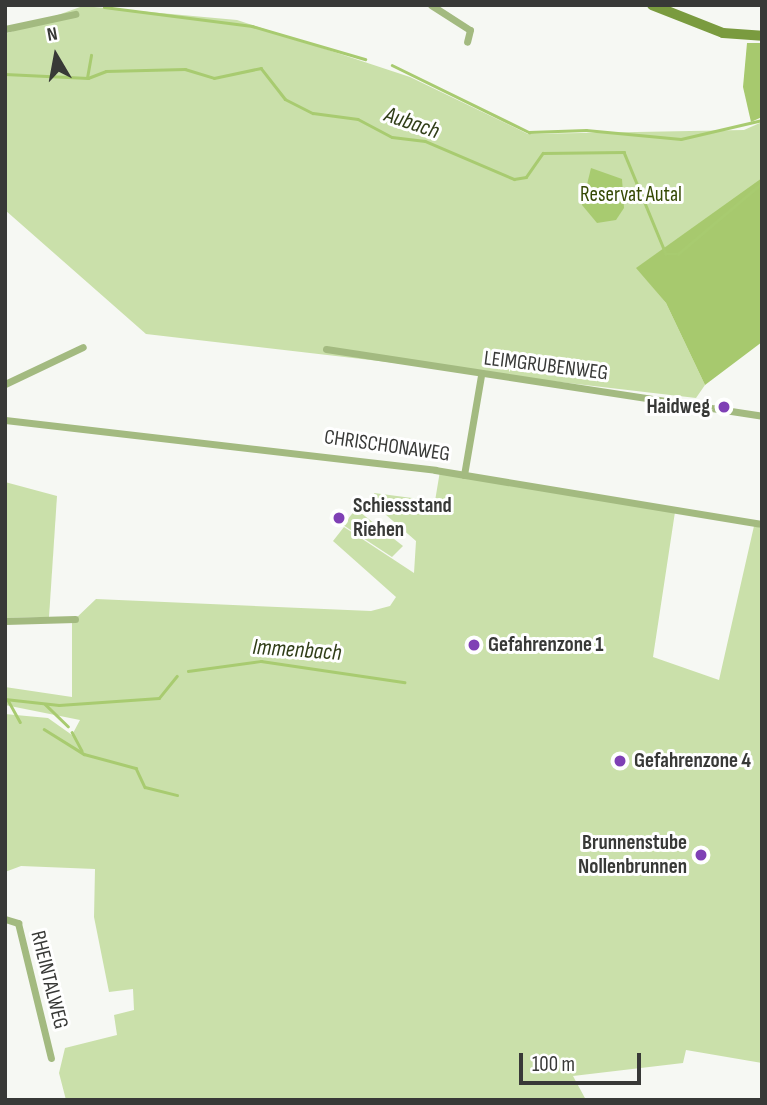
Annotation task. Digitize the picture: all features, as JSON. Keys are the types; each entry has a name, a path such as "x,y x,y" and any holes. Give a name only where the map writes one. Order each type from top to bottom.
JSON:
{"street":[{"path":"431,5 470,30 467,42"},
{"path":"652,5 723,33 762,36"},
{"path":"5,29 75,14"},
{"path":"5,384 83,347"},
{"name":"LEIMGRUBENWEG","path":"326,349 481,376 695,401 762,416"},
{"path":"464,475 481,376"},
{"name":"CHRISCHONAWEG","path":"5,420 464,475 762,524"},
{"path":"5,621 75,619"},
{"name":"RHEINTALWEG","path":"5,919 18,923 51,1058"}],"green space":[{"name":"Reservat Autal","path":"83,6 237,20 410,77 528,134 744,130 762,122 762,179 637,268 666,303 705,385 696,398 146,334 5,210 5,34"},
{"path":"440,471 675,512 653,657 719,680 754,526 762,528 762,1063 686,1050 683,1063 573,1076 586,1100 66,1100 59,1073 65,1048 117,1035 114,1015 134,1010 133,989 109,992 94,917 95,869 21,866 5,872 5,714 48,718 72,735 80,720 5,705 5,687 72,697 72,622 96,599 371,611 390,606 396,597 333,541 344,527 414,573 416,541 385,514 374,493 435,501"},
{"path":"5,482 57,496 49,617 5,618"},
{"path":"356,509 403,546 392,557 343,525"}],"shaded area":[{"path":"747,43 762,43 762,117 751,122 743,87"},
{"path":"591,168 622,179 624,208 616,220 597,223 582,205"},
{"path":"762,178 762,342 705,385 666,303 636,268"}],"waterway":[{"name":"Aubach","path":"104,7 252,26 365,59"},
{"path":"87,78 91,55"},
{"name":"Aubach","path":"392,65 529,132 586,130 681,139 762,120"},
{"name":"Aubach","path":"5,74 88,78 106,71 185,69 214,78 261,68 285,99 313,113 358,119 392,137 425,141 514,179 526,177 543,153 624,152 666,254 678,254 762,183"},
{"name":"Immenbach","path":"188,671 261,661 404,682"},
{"name":"Immenbach","path":"5,699 59,705 159,698 177,676"},
{"path":"8,700 20,722"},
{"path":"45,704 68,726"},
{"path":"44,729 84,754 136,768 145,787 177,795"},
{"path":"72,732 82,751"}],"place":[{"name":"Haidweg","path":"724,407"},
{"name":"Schiessstand Riehen","path":"339,518"},
{"name":"Gefahrenzone 1","path":"474,645"},
{"name":"Gefahrenzone 4","path":"620,761"},
{"name":"Brunnenstube Nollenbrunnen","path":"701,855"}]}
